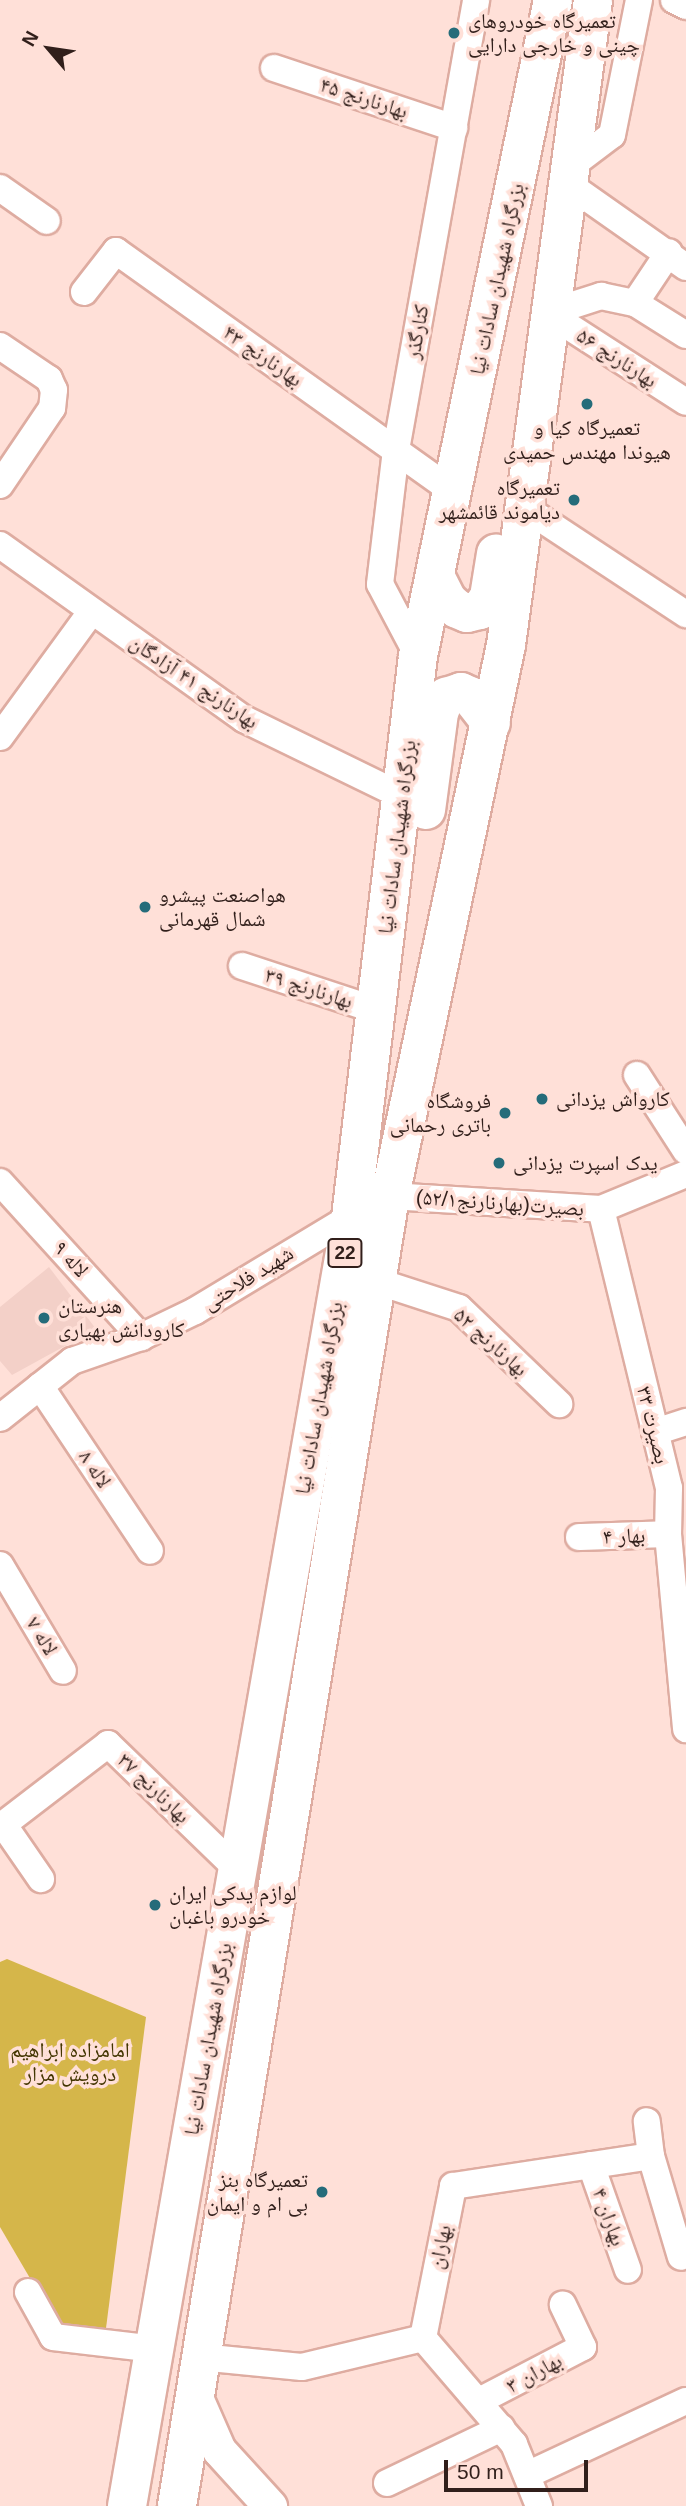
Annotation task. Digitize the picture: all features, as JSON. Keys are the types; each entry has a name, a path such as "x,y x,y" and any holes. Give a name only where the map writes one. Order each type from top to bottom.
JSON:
{"highway":[{"name":"بزرگراه شهیدان سادات نیا","path":"127,2506 351,1217 418,656 553,0"},
{"name":"بزرگراه شهیدان سادات نیا","path":"177,2506 390,1196 491,723 525,508 566,176 593,0"},
{"path":"435,576 447,600 467,613 480,610 489,597 511,427 548,313"},
{"path":"376,1010 416,878 439,712 446,697 461,692 477,702 491,723"}],"main road":[{"path":"197,2375 219,2451 270,2506"}],"street":[{"name":"کنارگذر","path":"418,656 380,584 396,450 477,0"},
{"path":"635,303 678,260 566,176 612,135 639,0"},
{"path":"674,0 686,6"},
{"name":"بهارنارنج ۴۵","path":"274,68 454,128"},
{"path":"0,188 47,221"},
{"name":"بهارنارنج ۴۳","path":"84,292 116,251 453,491"},
{"path":"548,313 601,296 635,303 686,335"},
{"name":"بهارنارنج ۵۶","path":"548,313 686,402"},
{"path":"0,346 49,379 54,390 52,408 0,485"},
{"path":"525,508 686,614"},
{"name":"بهارنارنج ۴۱ آزادگان","path":"0,545 244,719 402,796"},
{"path":"3,725 91,612"},
{"name":"بهارنارنج ۳۹","path":"242,966 376,1010"},
{"path":"637,1075 685,1173"},
{"name":"بصیرت(بهارنارنج۵۲/۱)","path":"390,1196 601,1209 685,1173"},
{"name":"لاله ۹","path":"0,1182 141,1337"},
{"name":"بصیرت ۳۳","path":"601,1209 669,1488 668,1534 686,1728"},
{"name":"شهید فلاحتی","path":"0,1418 72,1361 141,1337 195,1311 351,1217"},
{"name":"بهارنارنج ۵۲","path":"376,1281 458,1308 559,1404"},
{"name":"لاله ۸","path":"40,1386 150,1551"},
{"path":"655,1432 686,1422"},
{"name":"بهار ۴","path":"579,1537 668,1534"},
{"name":"لاله ۷","path":"0,1565 63,1671"},
{"name":"بهارنارنج ۳۷","path":"1,1826 108,1744 237,1869"},
{"path":"1,1826 41,1879"},
{"path":"647,2121 652,2156 681,2257"},
{"name":"بهاران","path":"422,2338 453,2186 652,2156"},
{"name":"بهاران ۴","path":"591,2165 628,2270"},
{"path":"28,2291 53,2337 155,2349"},
{"name":"بهاران ۳","path":"481,2400 583,2347 563,2305"},
{"path":"197,2375 302,2368 422,2338 481,2400 502,2428 527,2475 539,2506"},
{"path":"527,2475 686,2401"},
{"path":"387,2483 502,2428"}],"shaded area":[{"name":"هنرستان کارودانش بهیاری","path":"49,1267 96,1329 12,1375 0,1361 0,1307"}],"green space":[{"name":"امامزاده ابراهیم درویش مزار","path":"7,1959 146,2017 105,2336 58,2326 0,2227 0,1962"}],"place":[{"name":"تعمیرگاه خودروهای چینی و خارجی دارایی","path":"454,33"},
{"name":"تعمیرگاه کیا و هیوندا مهندس حمیدی","path":"587,404"},
{"name":"تعمیرگاه دیاموند قائمشهر","path":"574,500"},
{"name":"هواصنعت پیشرو شمال قهرمانی","path":"145,907"},
{"name":"کارواش یزدانی","path":"542,1099"},
{"name":"فروشگاه باتری رحمانی","path":"505,1113"},
{"name":"یدک اسپرت یزدانی","path":"499,1163"},
{"name":"هنرستان کارودانش بهیاری","path":"44,1318"},
{"name":"لوازم یدکی ایران خودرو باغبان","path":"155,1905"},
{"name":"تعمیرگاه بنز بی ام و ایمان","path":"322,2192"}]}
